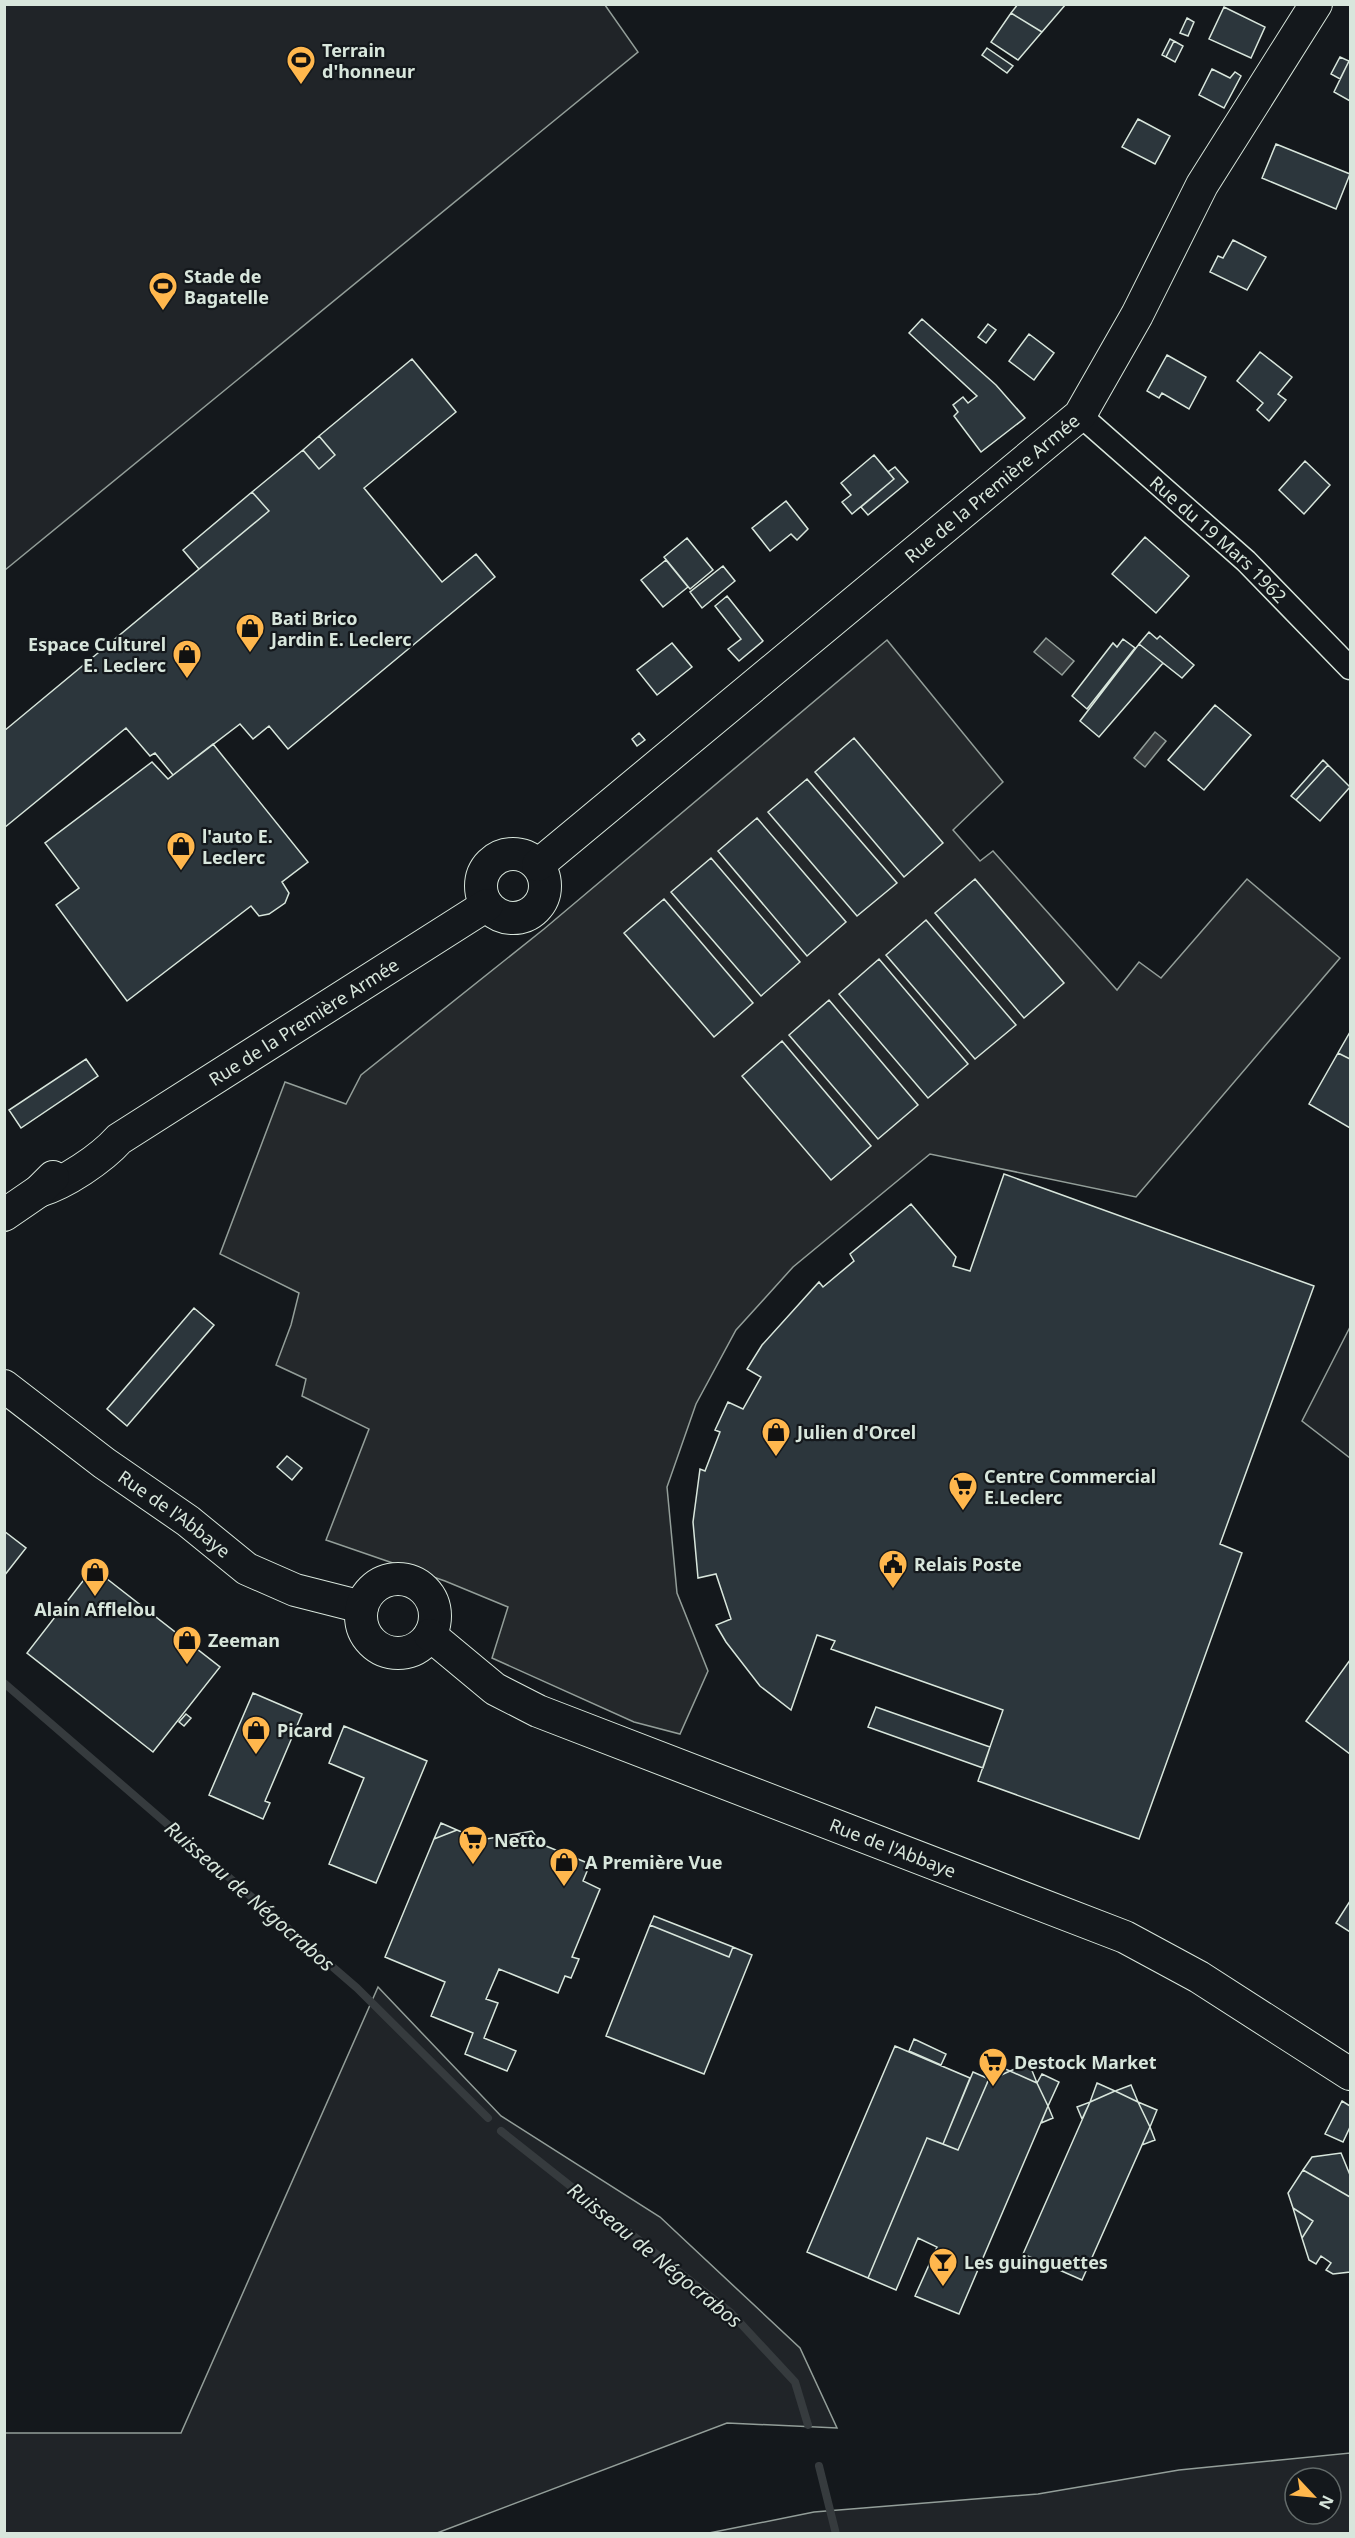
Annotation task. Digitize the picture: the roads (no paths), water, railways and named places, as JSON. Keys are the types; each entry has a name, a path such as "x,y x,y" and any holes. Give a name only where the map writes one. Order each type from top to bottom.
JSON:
{"street":[{"name":"Rue de la Première Armée","path":"538,865 1080,415 1137,315 1202,185 1316,4"},
{"name":"Rue du 19 Mars 1962","path":"1080,415 1245,561 1350,668"},
{"path":"522,854 538,865 546,884 544,895 533,912 513,918 494,912 487,905 482,896 482,876 494,860 503,855 522,854"},
{"name":"Rue de la Première Armée","path":"4,1215 39,1191 54,1186 107,1152 119,1139 487,905"},
{"name":"Rue de l'Abbaye","path":"4,1386 104,1463 188,1521 247,1569 295,1590 362,1607"},
{"path":"393,1579 415,1583 430,1596 435,1616 430,1635 415,1649 405,1652 386,1651 376,1646 363,1629 362,1607 366,1597 383,1582 393,1579"},
{"name":"Rue de l'Abbaye","path":"430,1635 495,1689 538,1711 1125,1937 1199,1977 1350,2074"}],"waterway":[{"name":"Ruisseau de Négocrabos","path":"4,1683 357,1988 488,2118"},
{"name":"Ruisseau de Négocrabos","path":"501,2131 731,2313 795,2382 808,2425"},
{"name":"Ruisseau de Négocrabos","path":"819,2466 836,2534"}],"place":[{"name":"Terrain d'honneur","path":"301,86"},
{"name":"Stade de Bagatelle","path":"163,312"},
{"name":"Bati Brico Jardin E. Leclerc","path":"250,654"},
{"name":"Espace Culturel E. Leclerc","path":"187,680"},
{"name":"l'auto E. Leclerc","path":"181,872"},
{"name":"Julien d'Orcel","path":"776,1458"},
{"name":"Centre Commercial E.Leclerc","path":"963,1512"},
{"name":"Relais Poste","path":"893,1590"},
{"name":"Alain Afflelou","path":"95,1598"},
{"name":"Zeeman","path":"187,1666"},
{"name":"Picard","path":"256,1756"},
{"name":"Netto","path":"473,1866"},
{"name":"A Première Vue","path":"564,1888"},
{"name":"Destock Market","path":"993,2088"},
{"name":"Les guinguettes","path":"943,2288"}]}
